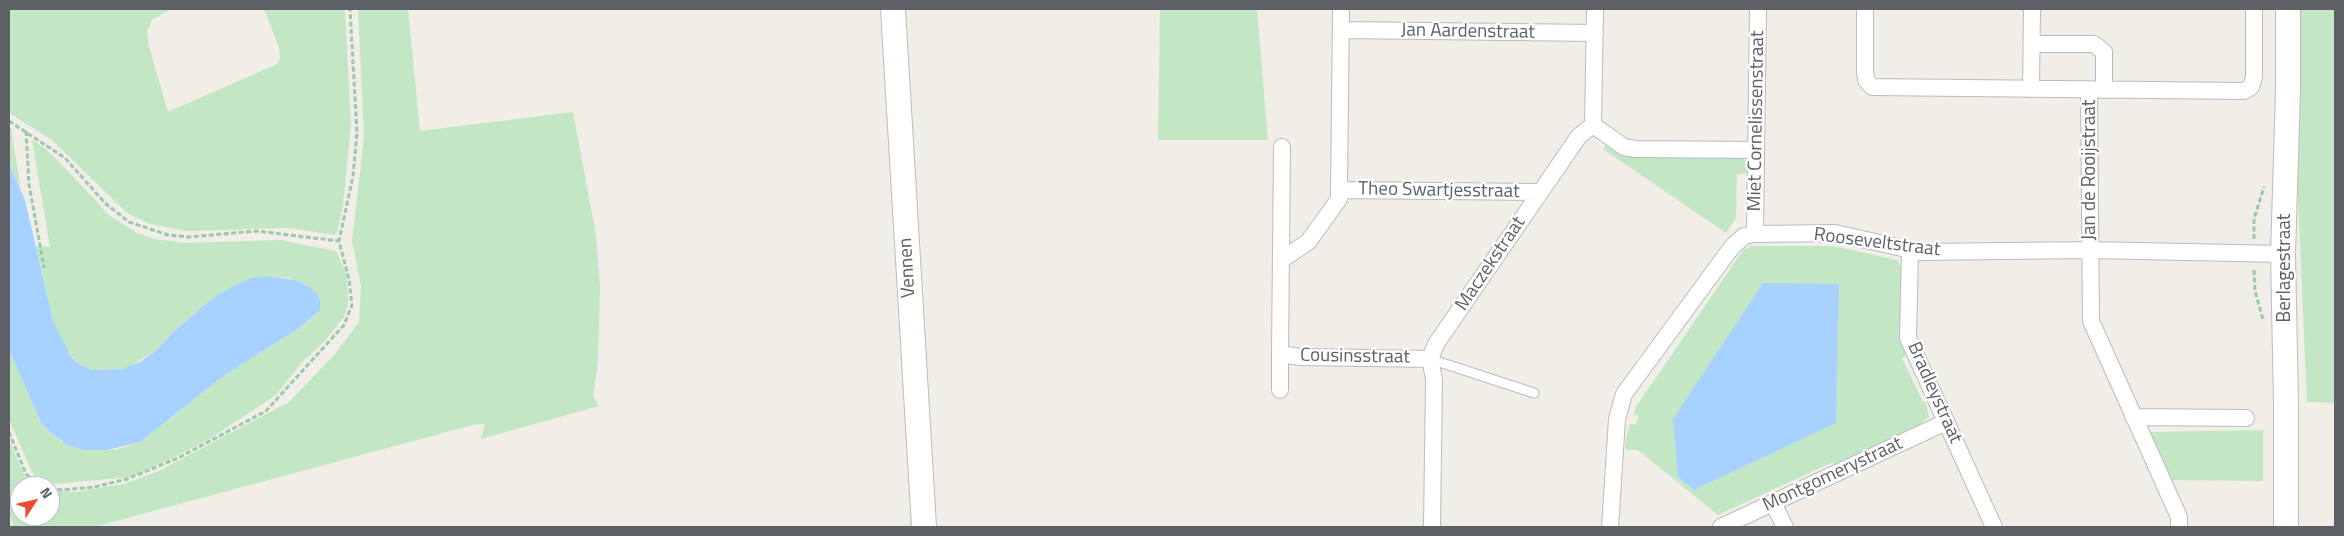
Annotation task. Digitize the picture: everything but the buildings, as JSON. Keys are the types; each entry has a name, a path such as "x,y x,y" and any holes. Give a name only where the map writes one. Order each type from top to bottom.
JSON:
{"street":[{"name":"Vennen","path":"893,9 924,527"},
{"name":"Theo Swartjesstraat","path":"1341,9 1339,190 1540,192"},
{"path":"1595,9 1593,125 1624,147 1636,149 1756,150"},
{"name":"Miet Cornelissenstraat","path":"1755,234 1758,9"},
{"name":"Jan de Rooijstraat","path":"1865,9 1865,71 1866,80 1872,87 2244,91 2251,87 2254,77 2254,9"},
{"path":"2031,89 2032,9"},
{"name":"Berlagestraat","path":"2286,527 2283,254 2288,90 2288,9"},
{"name":"Jan Aardenstraat","path":"1341,30 1595,33"},
{"name":"Jan de Rooijstraat","path":"2032,44 2094,44 2104,52 2097,90 2090,250 2090,321 2179,517 2179,527"},
{"name":"Maczekstraat","path":"1430,359 1436,344 1579,136 1593,125"},
{"name":"Cousinsstraat","path":"1280,390 1282,147"},
{"path":"1281,260 1308,242 1339,199 1339,190"},
{"name":"Rooseveltstraat","path":"1610,527 1617,419 1624,394 1732,247 1744,236 1755,234 1835,234 1910,250 2090,250 2283,254"},
{"name":"Bradleystraat","path":"1910,250 1908,338 1994,527"},
{"name":"Cousinsstraat","path":"1280,354 1300,357 1430,359"},
{"path":"1430,359 1434,379 1432,527"},
{"path":"2133,417 2246,418"},
{"name":"Montgomerystraat","path":"1721,527 1946,422"},
{"path":"1774,503 1785,527"}],"lane":[{"path":"1430,359 1534,392"}],"path":[{"path":"60,490 94,487 127,479 178,458 266,411 344,325 352,305 349,279 339,241 353,176 357,133 350,9"},
{"path":"9,121 65,158 105,204 129,222 168,235 189,237 256,231 339,241"},
{"path":"26,131 29,184 44,268"},
{"path":"9,432 28,476"}],"green space":[{"path":"9,9 171,9 152,20 147,32 149,46 168,112 277,64 280,58 279,48 264,9 345,9 351,126 343,205 337,233 334,235 290,228 186,231 150,224 127,213 52,140 9,113"},
{"path":"358,9 408,9 420,131 573,112 596,235 600,286 598,363 593,396 599,406 481,439 485,424 473,425 94,527 14,527 60,526 60,491 73,492 124,484 159,471 289,402 335,354 359,322 361,286 352,241 364,138"},
{"path":"1160,9 1257,9 1268,140 1158,140"},
{"path":"2298,9 2335,9 2335,403 2307,402 2296,156"},
{"path":"9,127 11,128 21,190 9,164"},
{"path":"32,140 46,149 110,216 137,233 155,239 186,243 280,240 336,251 346,273 348,305 344,317 324,342 302,362 276,395 211,438 171,459 129,477 60,483 60,476 35,476 9,419 9,350 41,423 51,433 62,442 78,448 115,450 140,442 225,375 301,327 318,312 320,300 310,287 289,278 269,276 244,281 214,297 174,331 156,350 131,366 122,369 92,370 76,362 64,346 53,320 36,246 50,247"},
{"path":"1607,144 1742,157 1749,164 1750,173 1737,174 1736,218 1726,233 1603,149"},
{"path":"1752,246 1833,246 1897,260 1901,267 1901,338 1906,355 1902,358 1923,402 1925,401 1929,417 1920,424 1921,427 1834,468 1833,462 1718,515 1638,450 1627,450 1625,448 1626,439 1630,424 1636,425 1639,416 1634,414 1636,407 1743,250"},
{"path":"2263,430 2263,481 2170,480 2149,432"},
{"path":"9,440 25,476 10,476 10,517 9,514"}],"water":[{"path":"9,164 25,200 53,320 70,355 76,362 92,370 122,369 140,362 156,350 174,331 214,297 251,278 269,276 295,280 310,287 317,294 320,300 320,310 301,327 225,375 140,442 108,450 86,450 69,446 41,423 9,350"},
{"path":"1763,283 1839,284 1836,423 1694,490 1678,477 1673,419"}]}
